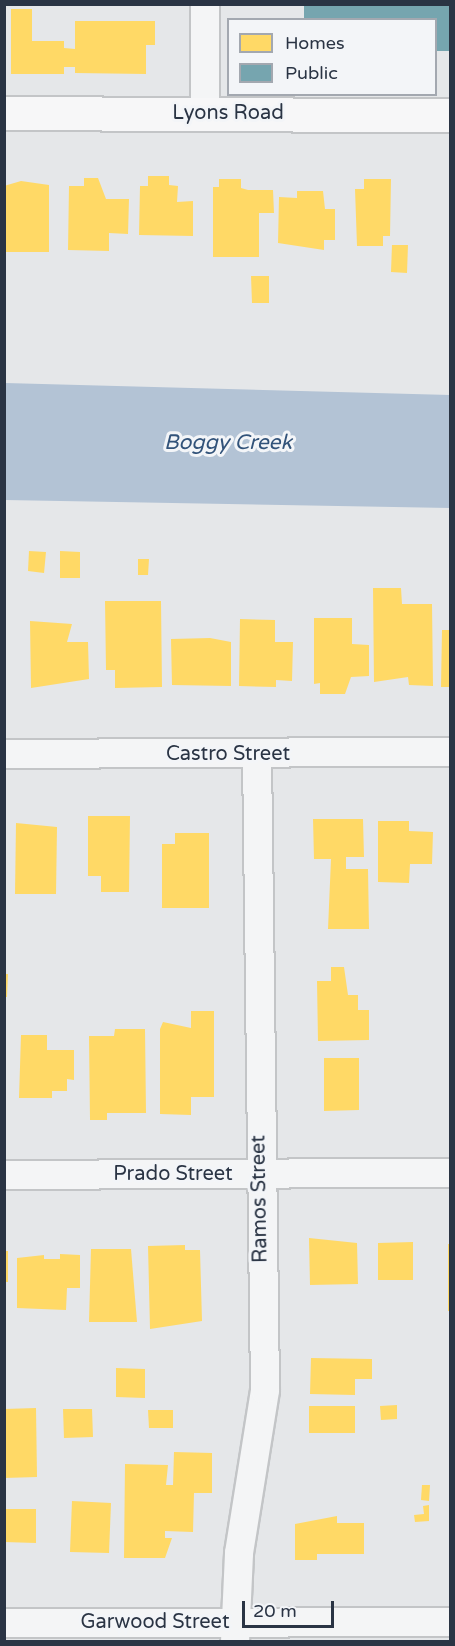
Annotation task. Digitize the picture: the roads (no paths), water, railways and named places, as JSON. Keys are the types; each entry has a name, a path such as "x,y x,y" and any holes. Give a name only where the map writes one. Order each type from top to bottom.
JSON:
{"street":[{"path":"205,4 205,112"},
{"name":"Lyons Road","path":"4,113 205,112 450,115"},
{"name":"Castro Street","path":"4,754 450,752"},
{"name":"Ramos Street","path":"235,1632 239,1553 265,1390 259,1173 257,754"},
{"name":"Prado Street","path":"4,1174 450,1173"},
{"name":"Garwood Street","path":"4,1623 235,1632 450,1622"}],"water":[{"name":"Boggy Creek","path":"5,383 450,395 450,508 5,500"}]}
